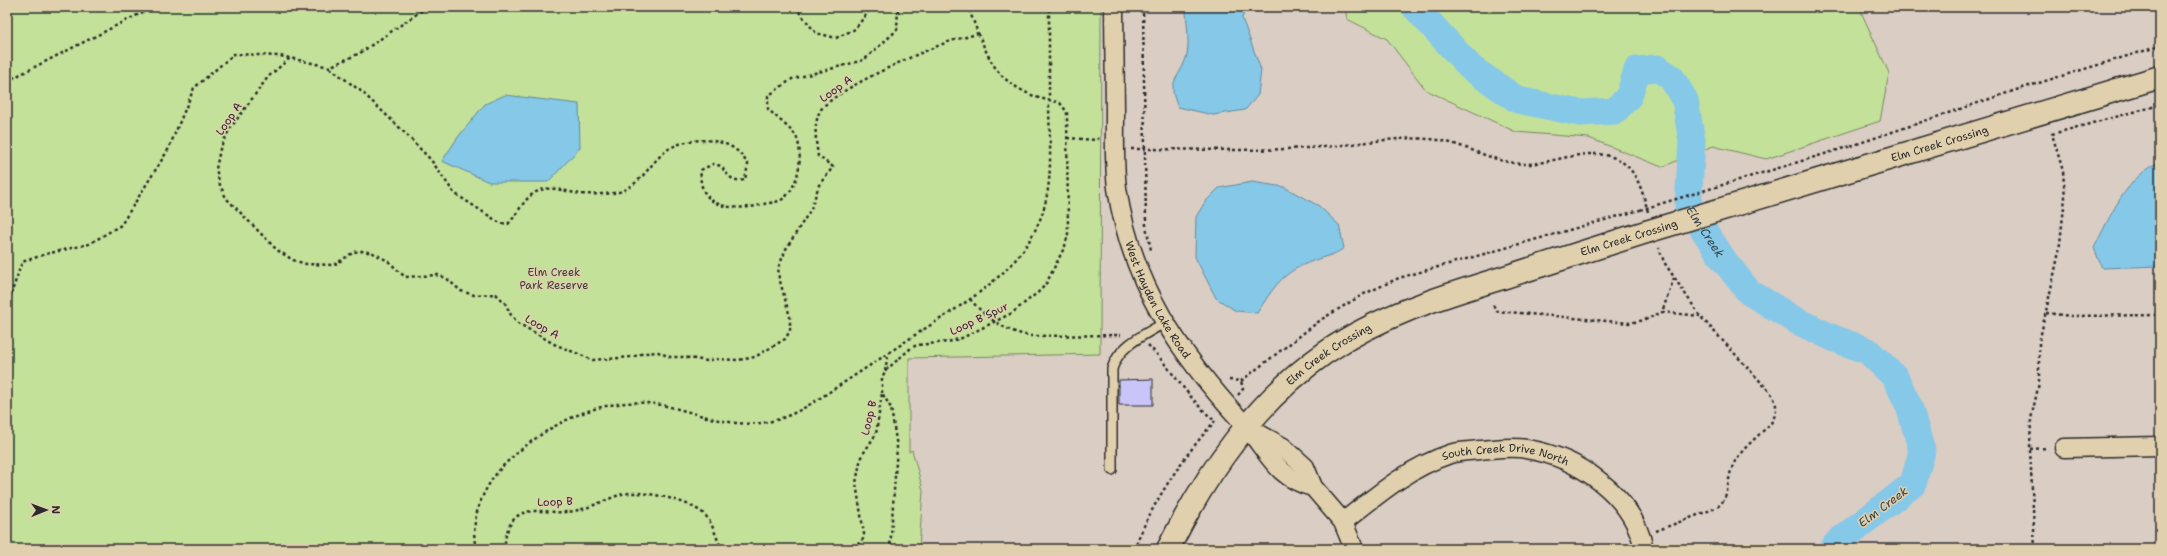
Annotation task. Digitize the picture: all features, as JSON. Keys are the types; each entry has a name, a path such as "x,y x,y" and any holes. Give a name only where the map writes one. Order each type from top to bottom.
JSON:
{"main road":[{"name":"Elm Creek Crossing","path":"1246,426 1272,398 1306,367 1346,340 1389,317 1437,298 1646,232 2160,77"},
{"path":"1168,549 1194,502 1225,454 1246,426"}],"street":[{"name":"West Hayden Lake Road","path":"1114,7 1117,187 1129,240 1140,274 1164,323 1198,372 1246,426 1272,462 1297,483 1313,487 1343,522"},
{"path":"2064,448 2160,446"},
{"name":"South Creek Drive North","path":"1343,522 1399,478 1452,453 1525,448 1555,456 1582,468 1607,488 1626,510 1642,537 1644,549"},
{"path":"1343,522 1354,549"}],"lane":[{"path":"1112,470 1112,369 1115,359 1120,352 1138,338 1164,323"}],"path":[{"path":"7,13 12,7"},
{"path":"7,81 153,7"},
{"path":"329,67 360,53 427,7"},
{"path":"795,7 816,33 836,38 856,29 872,7"},
{"path":"7,306 22,262 89,244 121,225 168,150 194,88 234,54 280,56 329,67 362,92 402,129 431,160 454,193 500,223 508,224 514,218 523,202 539,190 552,188 582,194 622,191 648,172 666,151 680,143 698,141 712,141 736,150 748,164 745,180 736,181 730,178 721,166 713,164 701,170 700,178 704,191 718,205 727,208 748,208 782,200 797,180 801,157 796,135 768,109 768,96 792,79 864,60 897,30 898,7"},
{"path":"968,7 992,66 1004,79 1037,97 1049,100"},
{"path":"476,549 474,537 478,507 484,493 496,474 530,443 569,418 605,405 638,402 665,405 721,422 749,424 770,422 784,418 812,403 970,299 999,277 1029,241 1040,219 1049,179 1049,7"},
{"path":"1143,7 1146,226 1153,257"},
{"name":"Loop A","path":"290,58 268,77 229,130 220,149 216,169 220,185 226,198 277,250 293,260 306,264 323,266 334,265 354,252 362,251 373,253 388,261 405,277 438,275 447,279 461,291 474,296 496,294 505,303 511,315 518,323 554,344 593,360 632,357 644,353 658,352 670,357 683,357 707,361 715,359 739,360 755,357 785,339 790,331 790,317 778,274 786,249 811,209 819,185 832,167 818,156 815,134 821,110 833,98 868,77 952,40 978,34"},
{"path":"1226,378 1231,381 1241,381 1322,319 1362,295 1399,278 1640,210 1851,146 2016,90 2160,46"},
{"name":"Loop B Spur","path":"885,373 900,356 917,345 948,342 962,338 1012,313 1041,290 1065,246 1069,225 1067,138 1068,116 1060,103 1049,100"},
{"path":"2035,549 2030,442 2031,419 2038,383 2039,343 2059,252 2066,198 2063,171 2052,134 2160,105"},
{"path":"1067,138 1096,140 1102,136 1115,136"},
{"path":"1662,312 1674,278"},
{"path":"970,299 978,308 994,321 1017,334 1031,336 1125,335 1138,338 1146,342 1159,356 1188,395 1216,420 1201,436 1168,485 1134,549"},
{"path":"1493,305 1496,311 1614,322 1645,320 1662,312 1700,316"},
{"path":"2046,313 2071,316 2160,314"},
{"path":"882,393 881,385 885,373 888,353"},
{"path":"1241,381 1243,389"},
{"name":"Loop B","path":"854,549 863,539 864,534 856,476 861,457 876,434 882,393"},
{"name":"Loop B","path":"882,393 891,408 897,447 890,549"},
{"name":"Loop B","path":"507,549 505,540 508,528 515,518 525,512 540,510 568,512 599,504 620,495 639,493 665,497 700,511 707,518 722,549"}],"green space":[{"name":"Elm Creek Park Reserve","path":"7,7 1101,7 1100,354 909,358 909,452 912,450 923,490 919,549 7,549"},
{"path":"1345,7 1861,7 1862,14 1889,73 1880,121 1766,159 1713,146 1662,167 1589,138 1516,132 1426,90 1387,39 1347,19"}],"water":[{"path":"1189,7 1246,7 1242,18 1261,70 1258,95 1245,110 1213,115 1178,107 1173,92 1173,86 1186,58 1188,35 1186,12"},
{"path":"505,95 579,104 580,148 548,182 489,182 442,161 458,137 485,104"},
{"path":"2160,163 2160,266 2102,268 2094,248 2113,211 2120,199 2138,177 2148,169"},
{"path":"1252,182 1284,187 1319,206 1339,225 1344,248 1333,254 1302,265 1286,275 1274,288 1257,313 1236,311 1216,298 1195,257 1196,217 1205,202 1219,188"}],"building":[{"path":"1153,379 1153,405 1119,405 1119,380"}],"waterway":[{"name":"Elm Creek","path":"1415,7 1471,68 1518,100 1580,113 1615,111 1629,96 1637,70 1657,68 1671,77 1685,100 1692,141 1688,206 1723,259 1749,292 1797,321 1833,338 1868,351 1895,377 1909,406 1922,451 1913,484 1839,541 1832,549"}]}
